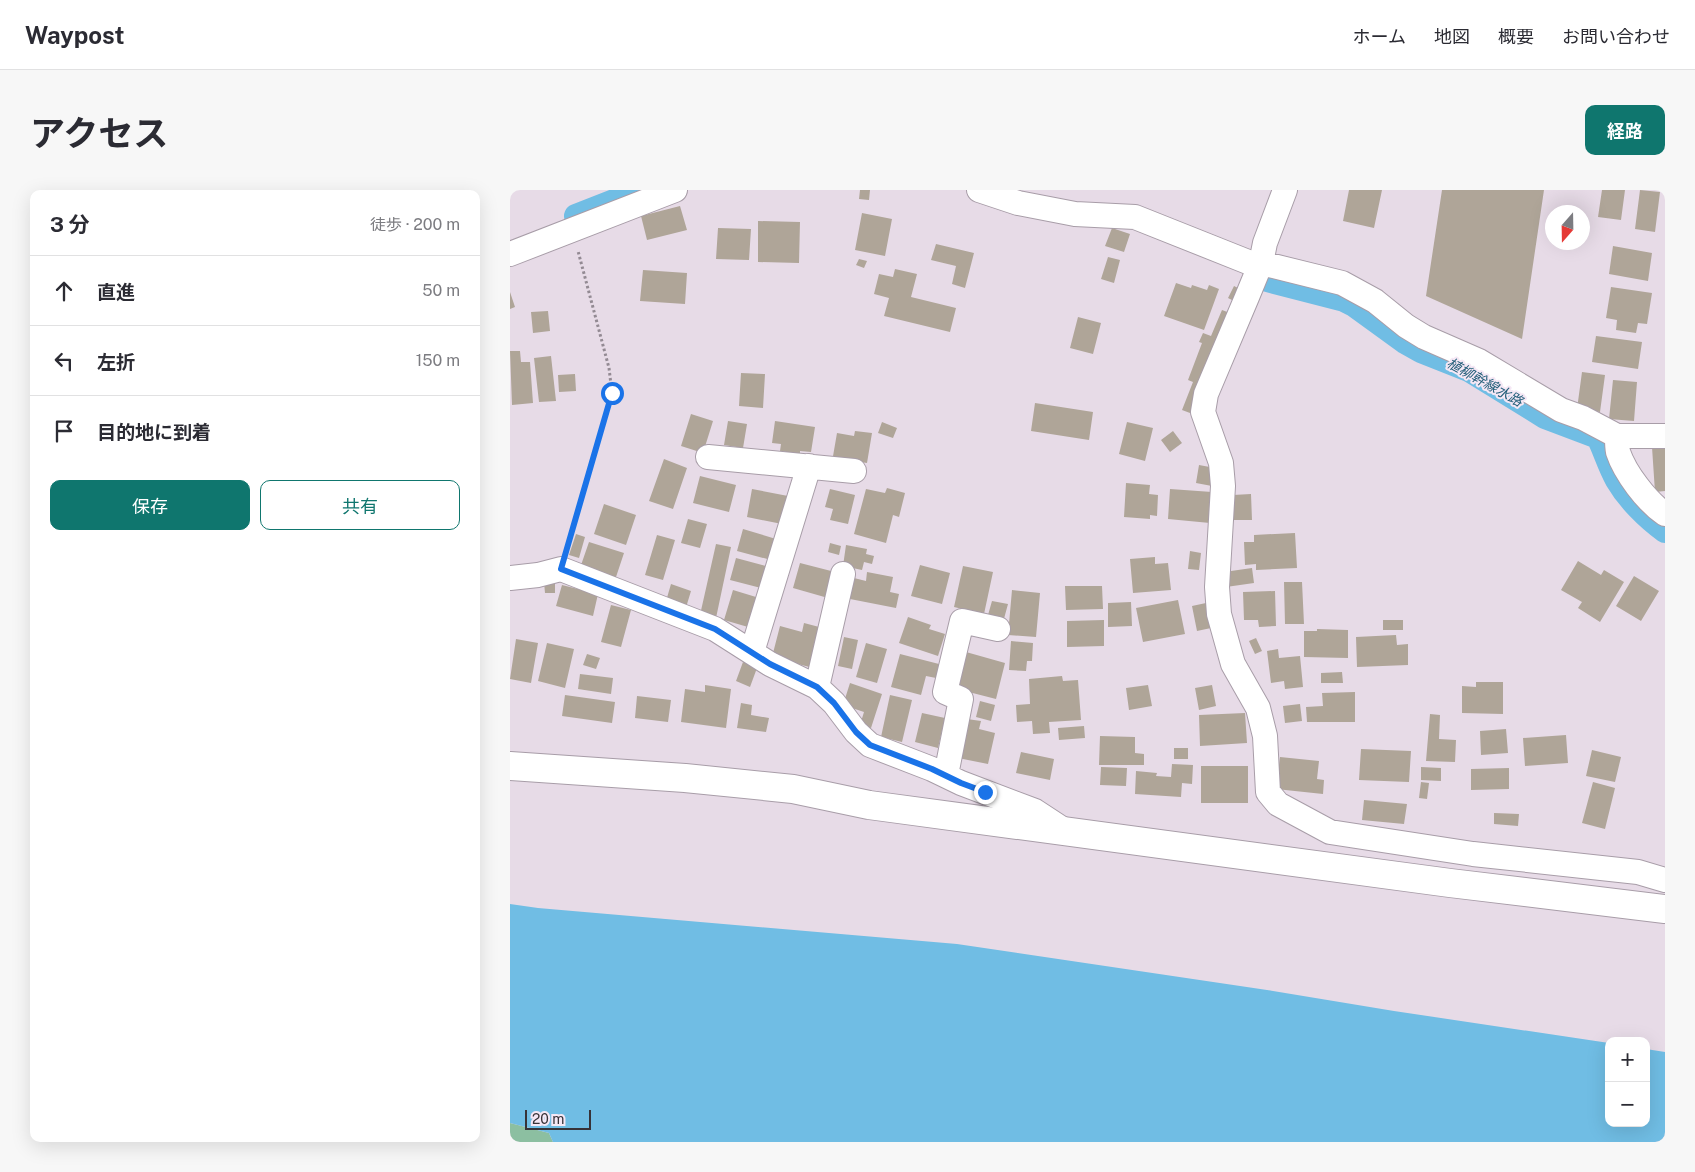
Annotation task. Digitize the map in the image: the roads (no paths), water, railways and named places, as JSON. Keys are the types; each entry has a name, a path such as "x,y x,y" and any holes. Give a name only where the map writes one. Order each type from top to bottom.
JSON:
{"street":[{"path":"510,254 675,190"},
{"path":"979,190 1018,203 1075,214 1135,218 1248,262 1261,263 1342,283 1375,301 1406,326 1424,337 1479,361 1561,410 1583,418 1617,436 1665,436"},
{"path":"1285,190 1265,243 1261,263 1206,394 1203,412 1221,463 1222,486 1217,587 1220,614 1233,664 1258,708 1265,736 1268,792 1278,804 1330,832 1473,854 1665,875"},
{"path":"1617,436 1618,451 1625,467 1642,492 1665,514"},
{"path":"708,457 854,471"},
{"path":"752,652 809,466"},
{"path":"510,578 538,575 561,569 715,629 770,664 817,687 834,703 856,732 870,745 1035,811 1064,830"},
{"path":"817,687 843,574"},
{"path":"946,775 961,699 945,692 962,621 998,629"},
{"path":"510,766 685,778 793,789 869,804 1450,883 1665,909"},
{"path":"1638,872 1665,880"}],"water":[{"path":"510,904 957,944 1605,1042 1605,1127 1650,1127 1650,1050 1665,1052 1665,1142 553,1142 549,1133 510,1123"}],"waterway":[{"name":"植柳幹線水路","path":"576,216 642,190"},
{"name":"植柳幹線水路","path":"1267,280 1344,300 1421,351 1469,370 1545,417 1598,437 1621,487 1638,508 1665,531"}]}
